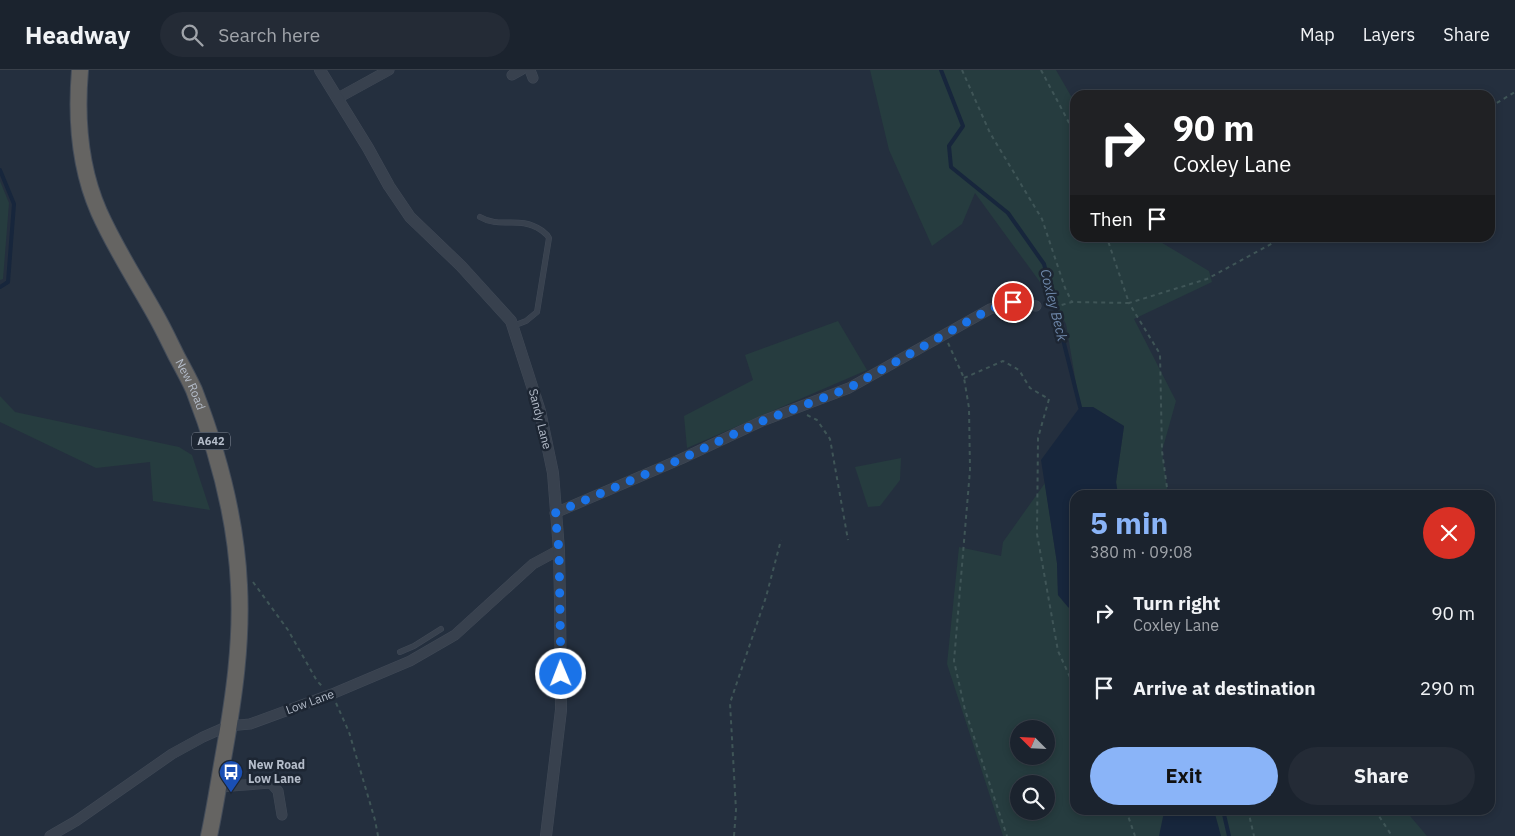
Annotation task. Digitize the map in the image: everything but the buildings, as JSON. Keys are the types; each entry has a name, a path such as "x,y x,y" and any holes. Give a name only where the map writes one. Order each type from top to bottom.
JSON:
{"highway":[{"name":"New Road","path":"80,70 77,98 80,137 87,175 98,211 120,254 156,315 193,388 209,432 231,516 239,584 239,634 236,683 209,836"}],"street":[{"name":"Sandy Lane","path":"320,70 389,186 410,217 460,266 511,321 542,420 553,473 559,550 561,710 546,836"},
{"path":"338,98 389,70"},
{"path":"555,513 681,459 760,422 849,388 990,309 1013,302 1036,306"},
{"name":"Low Lane","path":"50,836 76,821 172,754 203,736 228,726 250,724 332,694 419,656 455,635 533,564 559,550"},
{"path":"218,787 270,783 278,791 282,815"}],"lane":[{"path":"480,216 486,221 517,221 533,225 547,234 549,238 537,312 526,321 513,326"},
{"path":"400,652 442,629"},
{"path":"414,646 419,656"}],"path":[{"path":"962,70 990,133 1042,219 1065,288 1072,302"},
{"path":"1041,70 1070,125"},
{"path":"1495,104 1515,92"},
{"path":"1108,242 1129,303 1160,354 1162,451 1167,490"},
{"path":"1036,306 1055,306 1072,302 1129,303 1207,279 1275,242"},
{"path":"944,334 964,378 969,408 970,470 954,661 965,710 1007,836"},
{"path":"964,378 1003,361 1020,370 1030,388 1049,399 1038,438 1037,534 1058,651 1070,677"},
{"path":"794,409 817,420 830,439 848,540"},
{"path":"734,836 736,810 730,702 766,596 781,540"},
{"path":"1128,815 1136,836"},
{"path":"1249,815 1254,836"},
{"path":"1378,815 1392,836"}],"green space":[{"path":"870,70 1056,70 1070,94 1070,242 1161,242 1209,271 1212,282 1134,319 1176,401 1162,451 1167,490 1117,490 1116,482 1124,426 1093,407 1080,407 1066,324 1048,293 975,193 962,224 932,246 889,150"},
{"path":"0,181 9,203 3,279 0,280"},
{"path":"838,321 867,370 687,448 684,416 753,380 745,355"},
{"path":"0,396 15,412 179,447 192,455 210,510 153,501 150,462 96,468 0,422"},
{"path":"901,458 900,480 880,506 868,507 855,467"},
{"path":"1045,483 1057,563 1058,595 1070,608 1070,815 1409,815 1427,836 1003,836 947,664 959,547 1001,556 1003,542"}],"water":[{"path":"1080,407 1093,407 1124,426 1116,482 1117,490 1070,490 1070,608 1058,595 1057,563 1041,460"},
{"path":"1163,815 1215,815 1221,836 1159,836"}],"waterway":[{"name":"Coxley Beck","path":"941,70 963,126 949,146 951,167 1008,213 1044,264 1080,407"},
{"path":"0,170 14,204 8,282 0,287"},
{"name":"Coxley Beck","path":"1224,815 1229,836"}],"place":[{"name":"New Road Low Lane","path":"231,793"}],"route":[{"path":"561,674 559,550 555,513 681,459 760,422 849,388 990,309 1013,302"}]}
